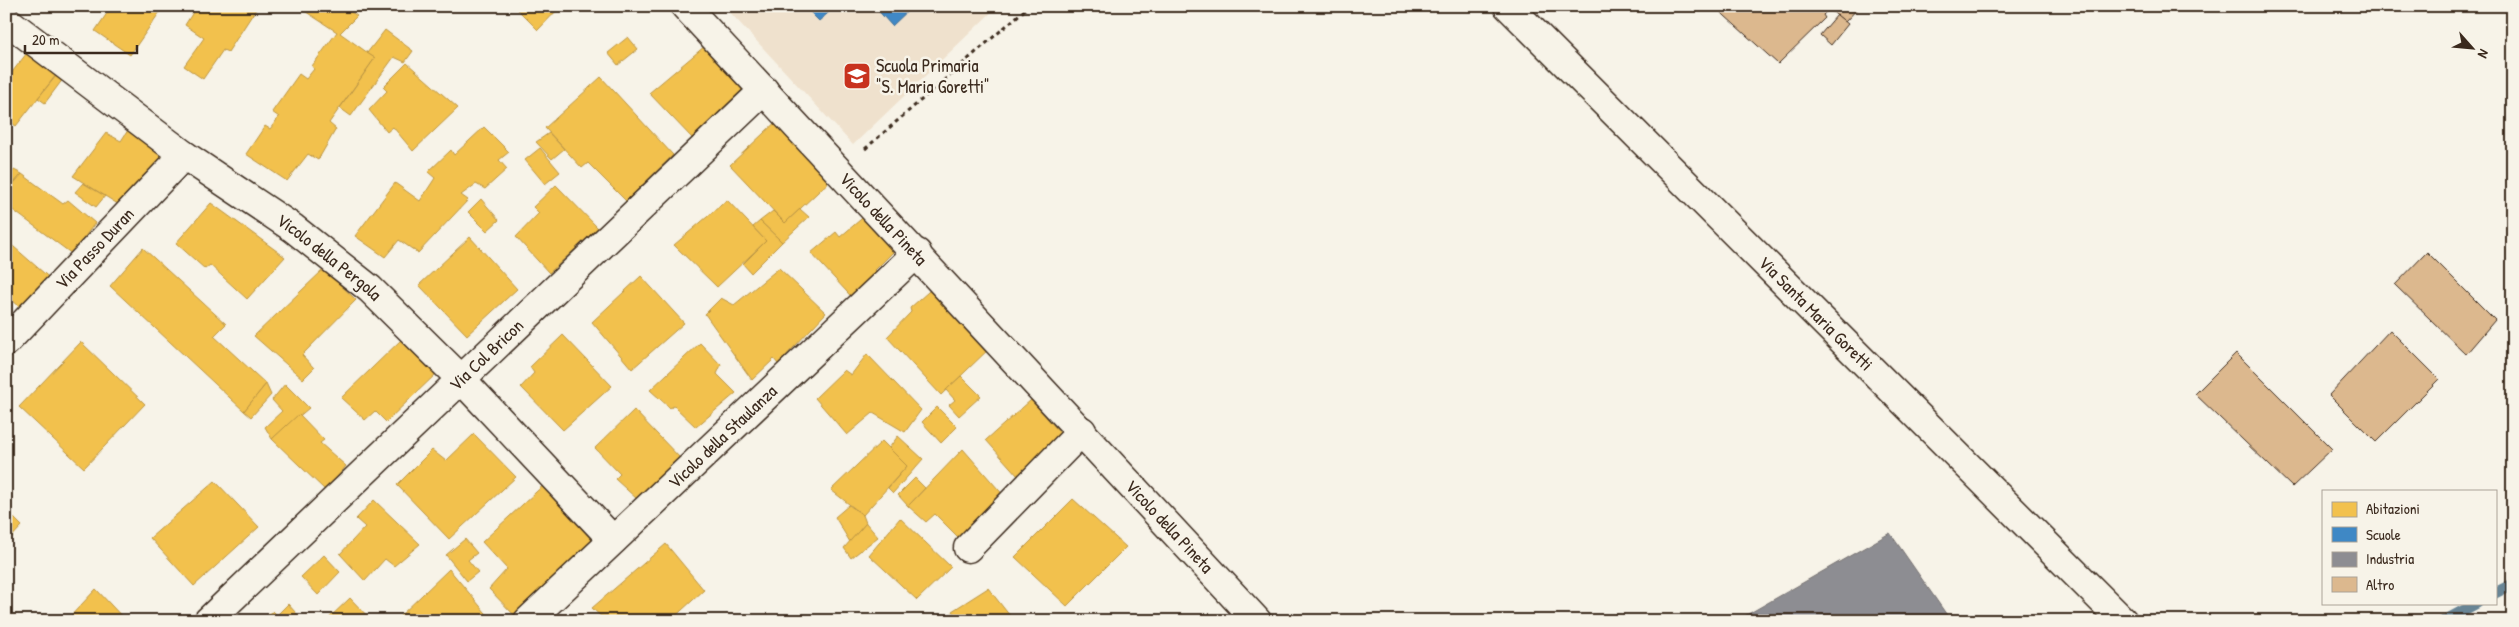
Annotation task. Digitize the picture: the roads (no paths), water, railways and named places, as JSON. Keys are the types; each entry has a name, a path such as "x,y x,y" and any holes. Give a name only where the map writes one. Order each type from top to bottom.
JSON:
{"street":[{"name":"Vicolo della Pineta","path":"685,6 1082,431 1253,619"},
{"name":"Via Santa Maria Goretti","path":"1508,6 2123,621"},
{"name":"Vicolo della Pergola","path":"6,20 184,155 294,228 370,289 461,379 613,540"},
{"name":"Via Col Bricon","path":"208,621 764,90"},
{"name":"Via Passo Duran","path":"6,342 184,155"},
{"name":"Vicolo della Staulanza","path":"528,621 917,253"},
{"path":"968,548 1082,431"}],"waterway":[{"path":"2496,592 2513,584"},
{"path":"2444,621 2475,604"}],"place":[{"name":"Scuola Primaria \"S. Maria Goretti\"","path":"857,76"}]}
